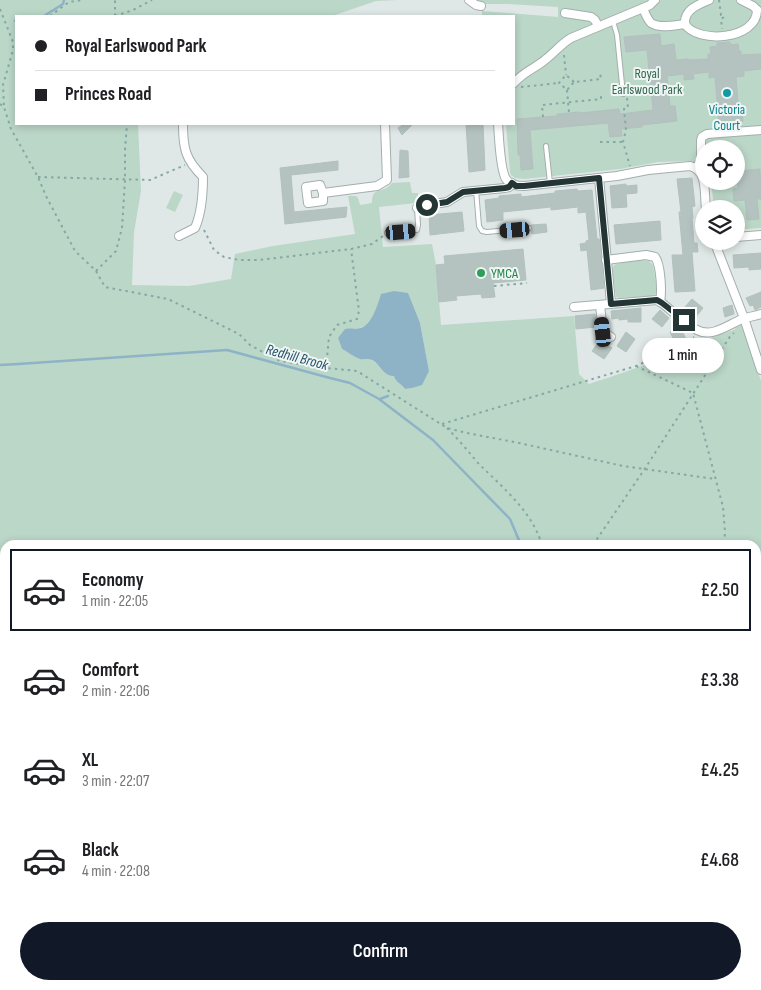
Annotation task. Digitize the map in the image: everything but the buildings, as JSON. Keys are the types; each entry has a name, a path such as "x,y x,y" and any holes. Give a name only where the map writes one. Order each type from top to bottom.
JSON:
{"street":[{"path":"469,0 481,6"},
{"path":"515,82 521,75 548,58 563,43 574,36 650,5 655,0"},
{"path":"709,0 689,11 685,18 685,24 689,30 696,34 723,36 737,34 746,30 755,20 759,9 741,0"},
{"path":"643,8 650,21 654,24 661,26 685,24"},
{"path":"565,13 591,17 598,26"},
{"path":"179,236 195,228 200,218 203,194 203,177 190,162 186,154 184,125"},
{"path":"323,193 377,186 387,180 385,125"},
{"path":"498,125 503,170 506,178 512,183 521,186 617,176 684,166 695,168"},
{"path":"701,140 704,136 712,134 761,130"},
{"path":"599,178 611,304"},
{"path":"417,208 447,202 461,193 505,188 509,187 512,183"},
{"path":"745,236 761,235"},
{"path":"718,250 761,370"},
{"path":"606,260 646,255 655,257 660,275 660,302"},
{"path":"574,307 654,300 660,302 694,329 701,332 718,330 744,318 761,314"},
{"path":"600,305 603,332 611,337"}],"lane":[{"path":"613,21 618,36 625,94"},
{"path":"546,146 550,183"},
{"path":"476,190 479,226 482,231 529,228"},
{"path":"386,233 417,230 417,208"}],"path":[{"path":"51,15 70,2 82,0"},
{"path":"115,15 116,0"},
{"path":"118,15 152,0"},
{"path":"719,0 723,36"},
{"path":"0,9 15,43 3,85 4,107 11,129 76,251 96,270 105,287 168,299 239,334 250,345 280,361 356,371 447,428 518,503 539,534 541,540"},
{"path":"563,43 566,75 574,82"},
{"path":"567,90 574,82 601,79 600,74"},
{"path":"515,84 522,87 559,83 566,75"},
{"path":"559,83 567,90 569,113"},
{"path":"625,94 628,108 624,109 626,130 623,142 632,173"},
{"path":"543,117 542,105 601,99 601,96"},
{"path":"0,104 4,107"},
{"path":"96,270 116,251 122,228 127,125"},
{"path":"600,142 623,142"},
{"path":"38,177 150,180 190,162"},
{"path":"200,218 214,250 224,257 239,260 259,260 351,249 372,244 386,233"},
{"path":"326,368 330,337 337,325 358,319 359,311 351,249"},
{"path":"494,286 527,283"},
{"path":"499,286 500,290"},
{"path":"596,540 731,335 742,325 744,318"},
{"path":"442,424 636,366 674,349 701,332"},
{"path":"636,366 693,393"},
{"path":"693,393 723,508 724,540"},
{"path":"447,428 644,470 715,479"}],"green space":[{"path":"0,0 398,0 376,1 335,15 15,15 15,125 138,125 141,191 134,232 132,285 189,286 231,279 235,254 273,246 355,234 348,196 356,196 360,205 372,203 372,197 376,192 389,187 392,183 410,182 412,193 418,193 419,201 416,203 379,207 383,247 432,244 436,265 441,325 574,316 579,374 589,384 658,359 697,338 702,341 734,330 741,322 761,381 761,540 0,540","holes":["382,294 420,323 429,371 412,388 405,389 394,376 370,359 361,359 342,349 338,338 354,328 366,325 377,310"]},
{"name":"Royal Earlswood Park","path":"477,0 761,0 761,228 745,229 745,200 713,200 712,190 745,190 745,140 695,140 695,163 658,162 620,169 524,179 515,178 511,175 506,125 515,125 515,15 482,15 482,11 558,17 558,7 480,4"},
{"path":"174,191 183,195 175,212 166,208"},
{"path":"643,260 649,261 653,265 657,289 656,294 652,296 616,297 612,270 614,265"}],"water":[{"path":"394,291 408,293 420,323 429,371 422,385 412,388 405,389 394,376 387,374 372,360 360,359 342,349 338,338 345,329 365,326 374,313 381,294"}],"waterway":[{"path":"46,15 63,4 64,0"},
{"name":"Redhill Brook","path":"0,365 227,350 350,383 379,399 433,440 510,519 519,540"},
{"path":"380,399 388,396"}],"place":[{"name":"Victoria Court","path":"727,93"},
{"name":"YMCA","path":"481,273"}],"route":[{"path":"427,205 447,202 463,192 505,188 509,187 512,183 516,186 524,186 599,178 611,304 657,300 684,320"}]}
